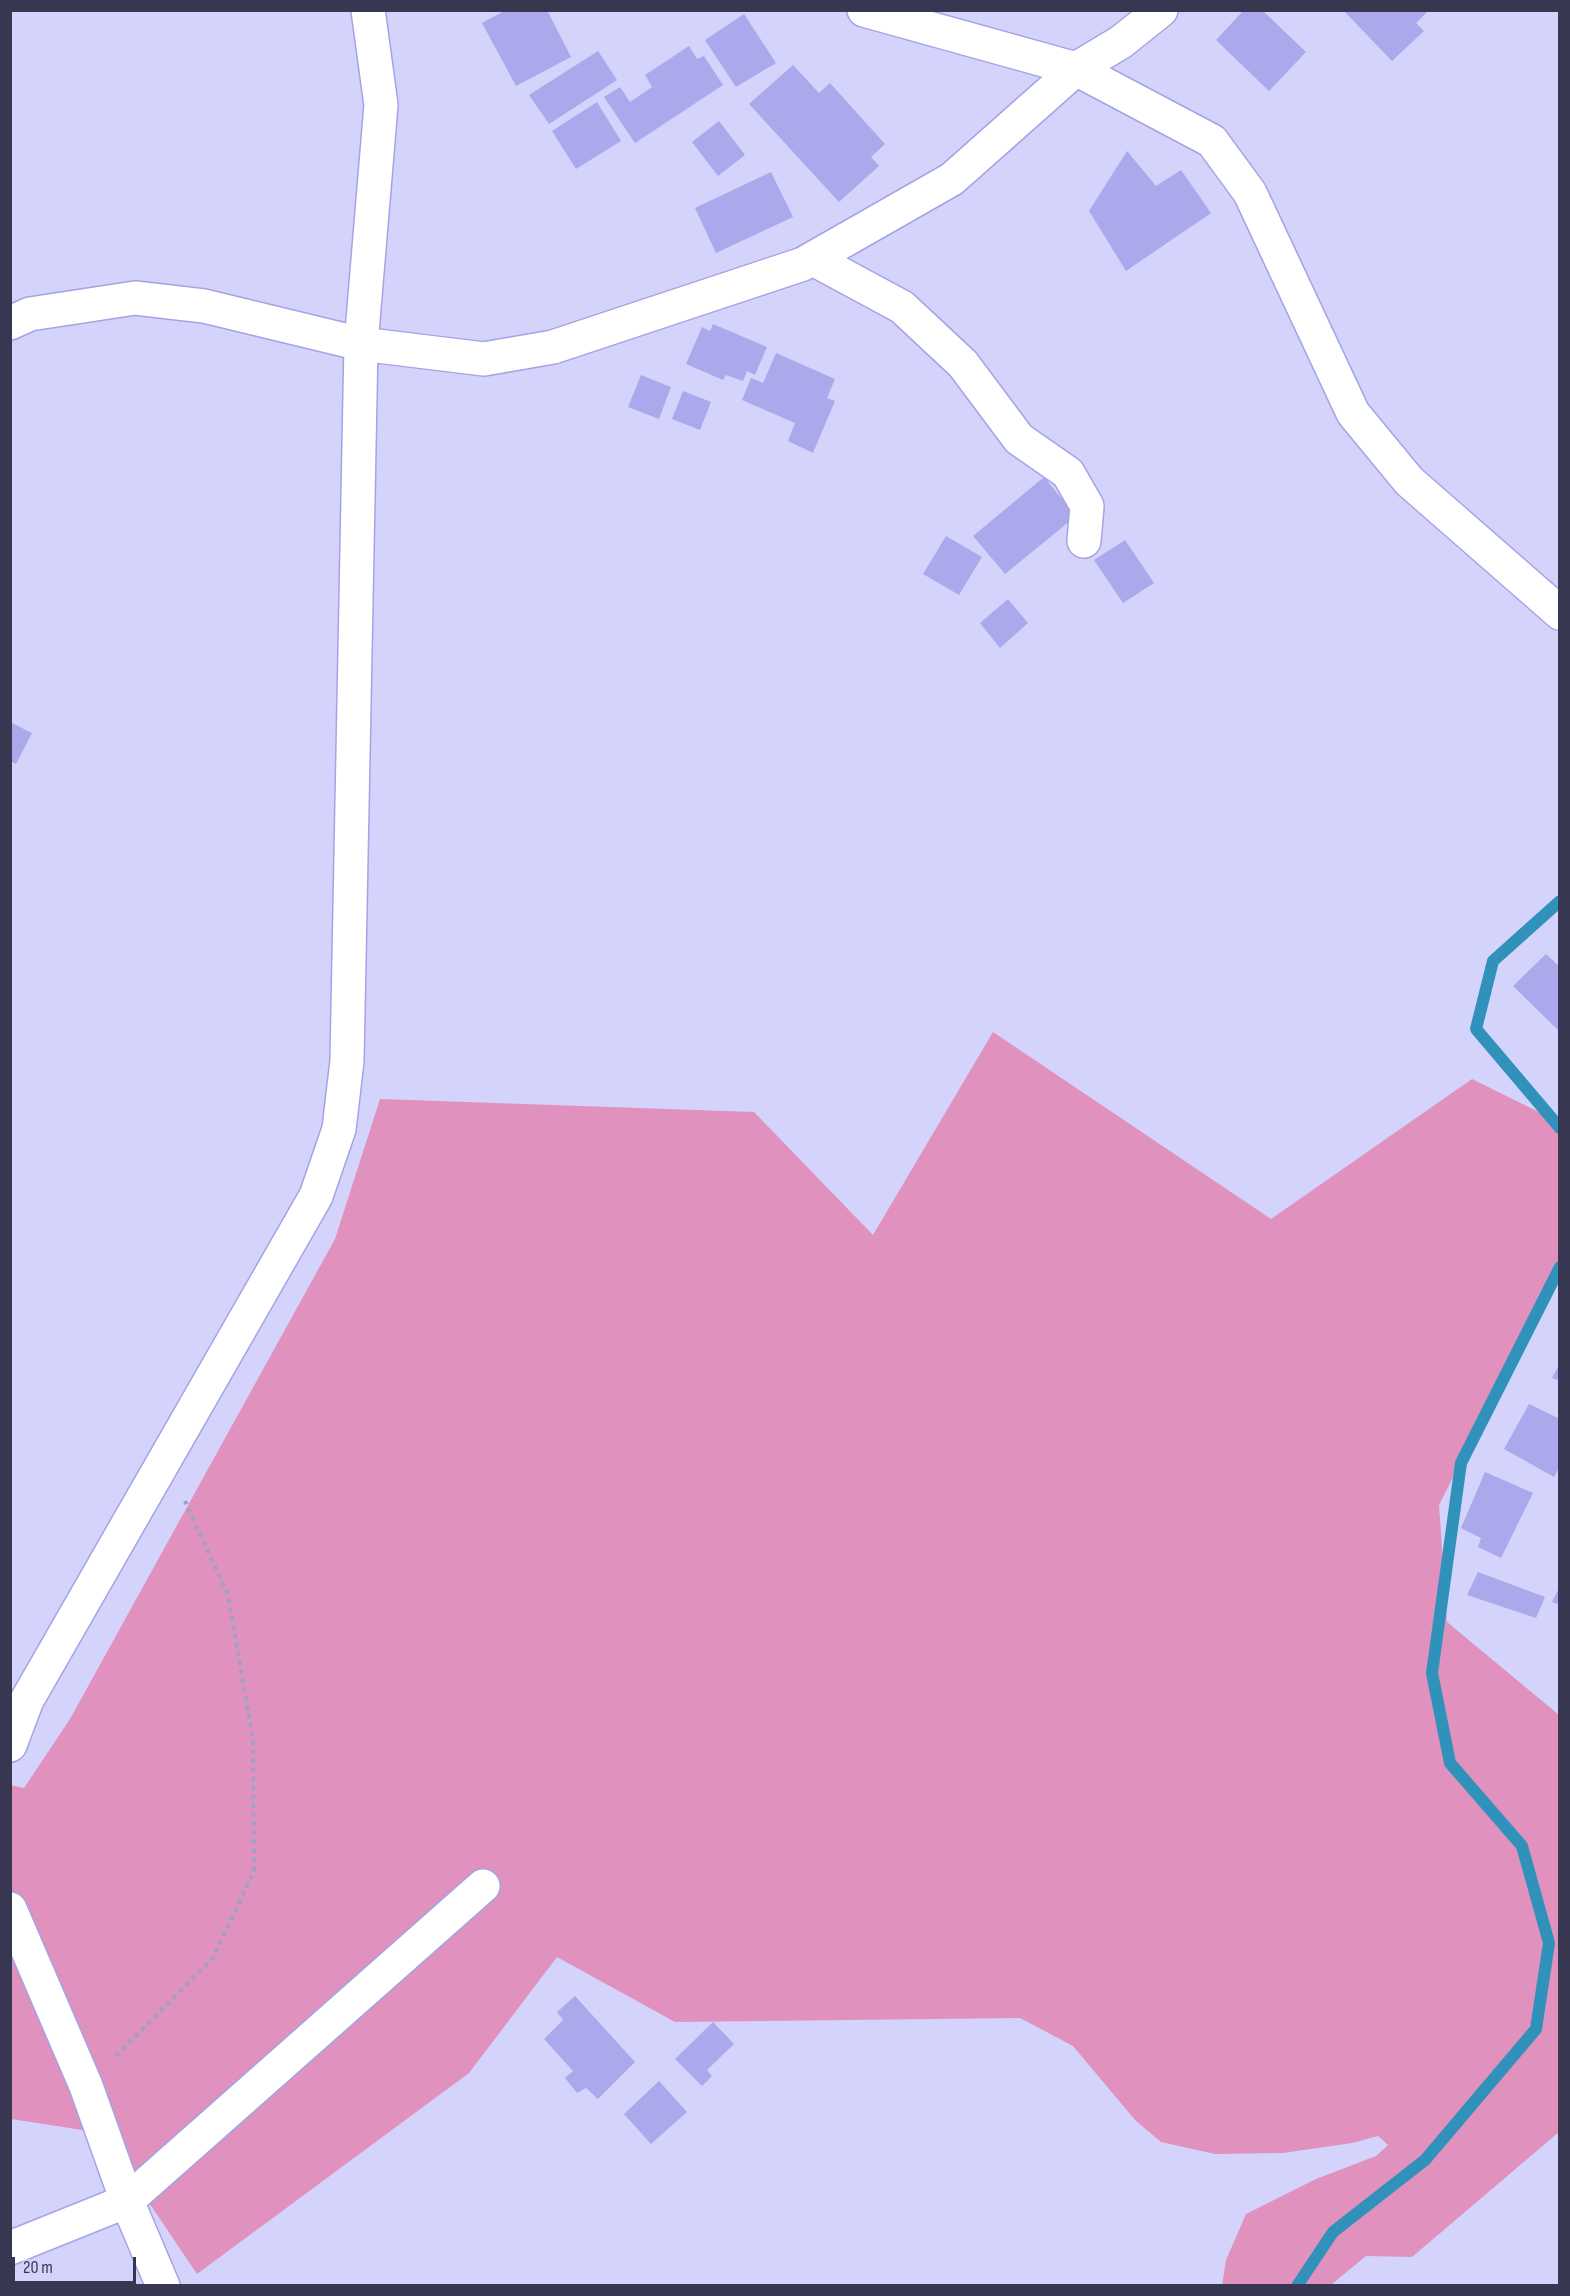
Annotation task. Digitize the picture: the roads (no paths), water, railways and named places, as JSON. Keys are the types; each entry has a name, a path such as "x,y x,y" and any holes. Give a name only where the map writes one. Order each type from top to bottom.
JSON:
{"street":[{"path":"10,1745 27,1700 316,1196 339,1129 347,1061 362,344 381,105 368,10"},
{"path":"864,10 1076,69 1212,141 1250,193 1353,413 1409,481 1560,613"},
{"path":"10,323 30,314 135,298 204,306 362,344 484,359 553,347 731,289 813,259 952,179 1076,69 1121,42 1161,10"},
{"path":"813,259 902,307 963,364 1019,439 1068,473 1087,506 1084,541"},
{"path":"10,2248 127,2201 483,1886"},
{"path":"10,1909 86,2086 127,2201 163,2286"}],"waterway":[{"path":"1560,901 1493,961 1476,1029 1560,1128"},
{"path":"1297,2286 1333,2232 1425,2160 1536,2029 1549,1943 1522,1846 1450,1763 1432,1673 1461,1463 1560,1267"}]}
